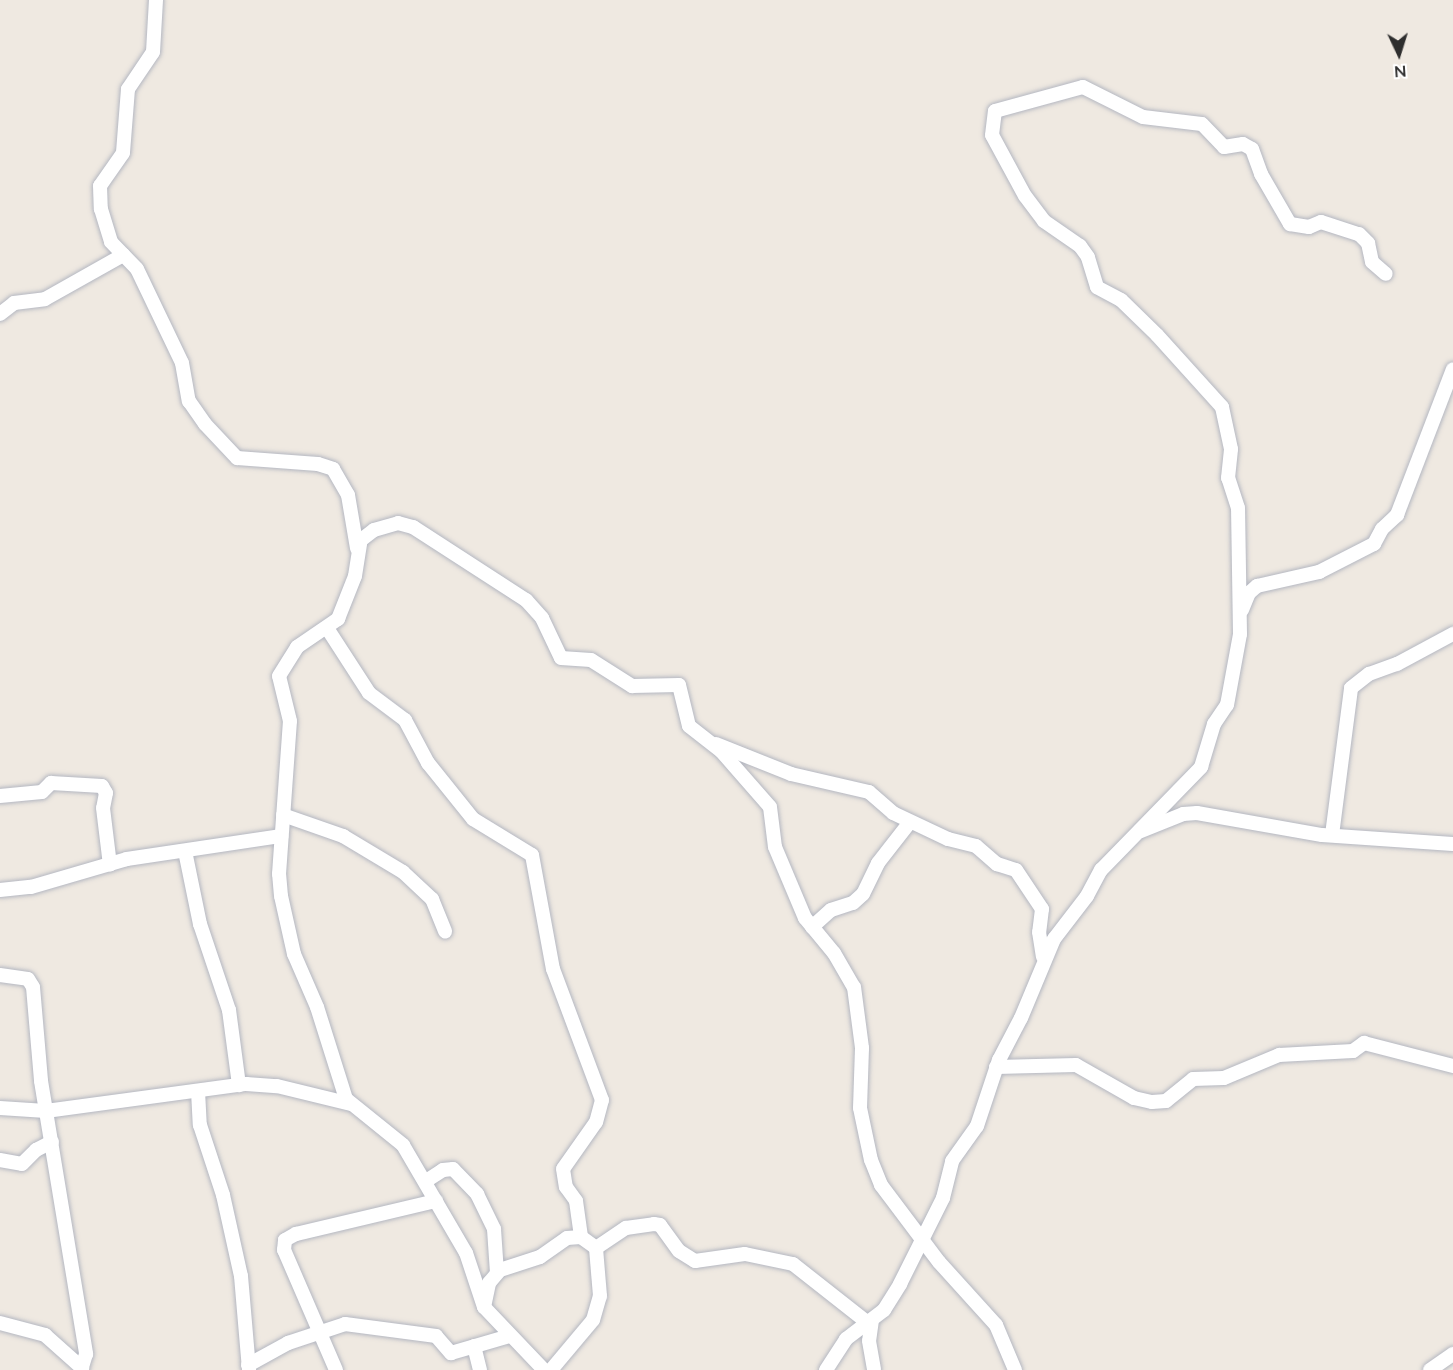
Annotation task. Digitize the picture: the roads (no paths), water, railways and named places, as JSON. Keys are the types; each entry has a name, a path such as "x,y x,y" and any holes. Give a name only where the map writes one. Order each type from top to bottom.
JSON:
{"street":[{"path":"156,0 153,52 128,89 123,153 100,186 101,209 111,242 137,269 182,363 189,401 205,424 237,458 318,464 333,469 348,495 357,548 355,576 338,619 297,647 279,679 290,721 279,881 289,935 318,1007 344,1094 351,1104 403,1145 466,1253 484,1307 509,1336 544,1370"},
{"path":"826,1370 846,1339 870,1321 895,1292 944,1198 952,1161 977,1126 996,1067 1021,1018 1043,957 1087,896 1101,870 1193,777 1205,760 1214,724 1230,695 1242,610 1238,508 1228,478 1231,449 1222,407 1157,335 1121,300 1097,287 1088,257 1080,246 1038,212 992,135 994,111 1083,87 1143,117 1202,124 1224,147 1243,144 1252,149 1261,174 1290,224 1309,227 1321,222 1359,234 1368,243 1372,262 1386,274"},
{"path":"0,314 14,303 45,299 123,255"},
{"path":"1242,610 1257,586 1319,572 1374,544 1382,529 1397,515 1453,369"},
{"path":"357,548 374,530 398,523 413,527 526,600 542,618 561,658 591,660 632,686 679,686 686,722 708,741 770,807 775,847 812,927 834,953 854,987 862,1048 859,1102 871,1160 891,1202 922,1237 939,1262 996,1325 1015,1370"},
{"path":"327,628 369,693 405,720 428,763 473,819 532,855 553,969 602,1100 596,1122 563,1169 566,1187 576,1201 581,1237"},
{"path":"1332,835 1351,688 1369,674 1397,664 1453,634"},
{"path":"708,741 791,774 869,792 910,822 975,846 997,864 1023,876 1042,909 1039,932 1043,957"},
{"path":"0,796 42,792 51,783 102,786 105,794 110,865"},
{"path":"1136,833 1189,812 1332,835 1453,844"},
{"path":"283,815 343,836 403,872 432,899 445,931"},
{"path":"812,927 831,910 853,903 863,894 878,862 910,822"},
{"path":"0,890 31,887 110,865 281,836"},
{"path":"185,851 200,924 229,1010 239,1086"},
{"path":"0,975 28,979 33,987 46,1111 86,1354 82,1369 45,1335 0,1323"},
{"path":"996,1067 1076,1065 1134,1098 1152,1102 1166,1101 1193,1079 1224,1078 1283,1054 1353,1051 1364,1043 1453,1066"},
{"path":"0,1108 46,1111 239,1086 277,1086 351,1104"},
{"path":"198,1090 200,1125 223,1195 241,1276 249,1367 320,1330 345,1324 436,1335 451,1353 509,1336"},
{"path":"0,1160 22,1164 36,1150 52,1142"},
{"path":"426,1181 443,1170 453,1169 477,1194 494,1229 497,1273"},
{"path":"336,1370 284,1250 285,1240 296,1234 436,1201"},
{"path":"596,1248 626,1228 654,1224 660,1226 679,1251 695,1261 744,1254 793,1264 870,1321"},
{"path":"484,1307 489,1283 497,1273 540,1257 567,1238 581,1237 596,1248 600,1296 593,1320 550,1370"},
{"path":"870,1321 869,1341 873,1370"},
{"path":"474,1346 480,1370"},
{"path":"1430,1370 1448,1361"}]}
